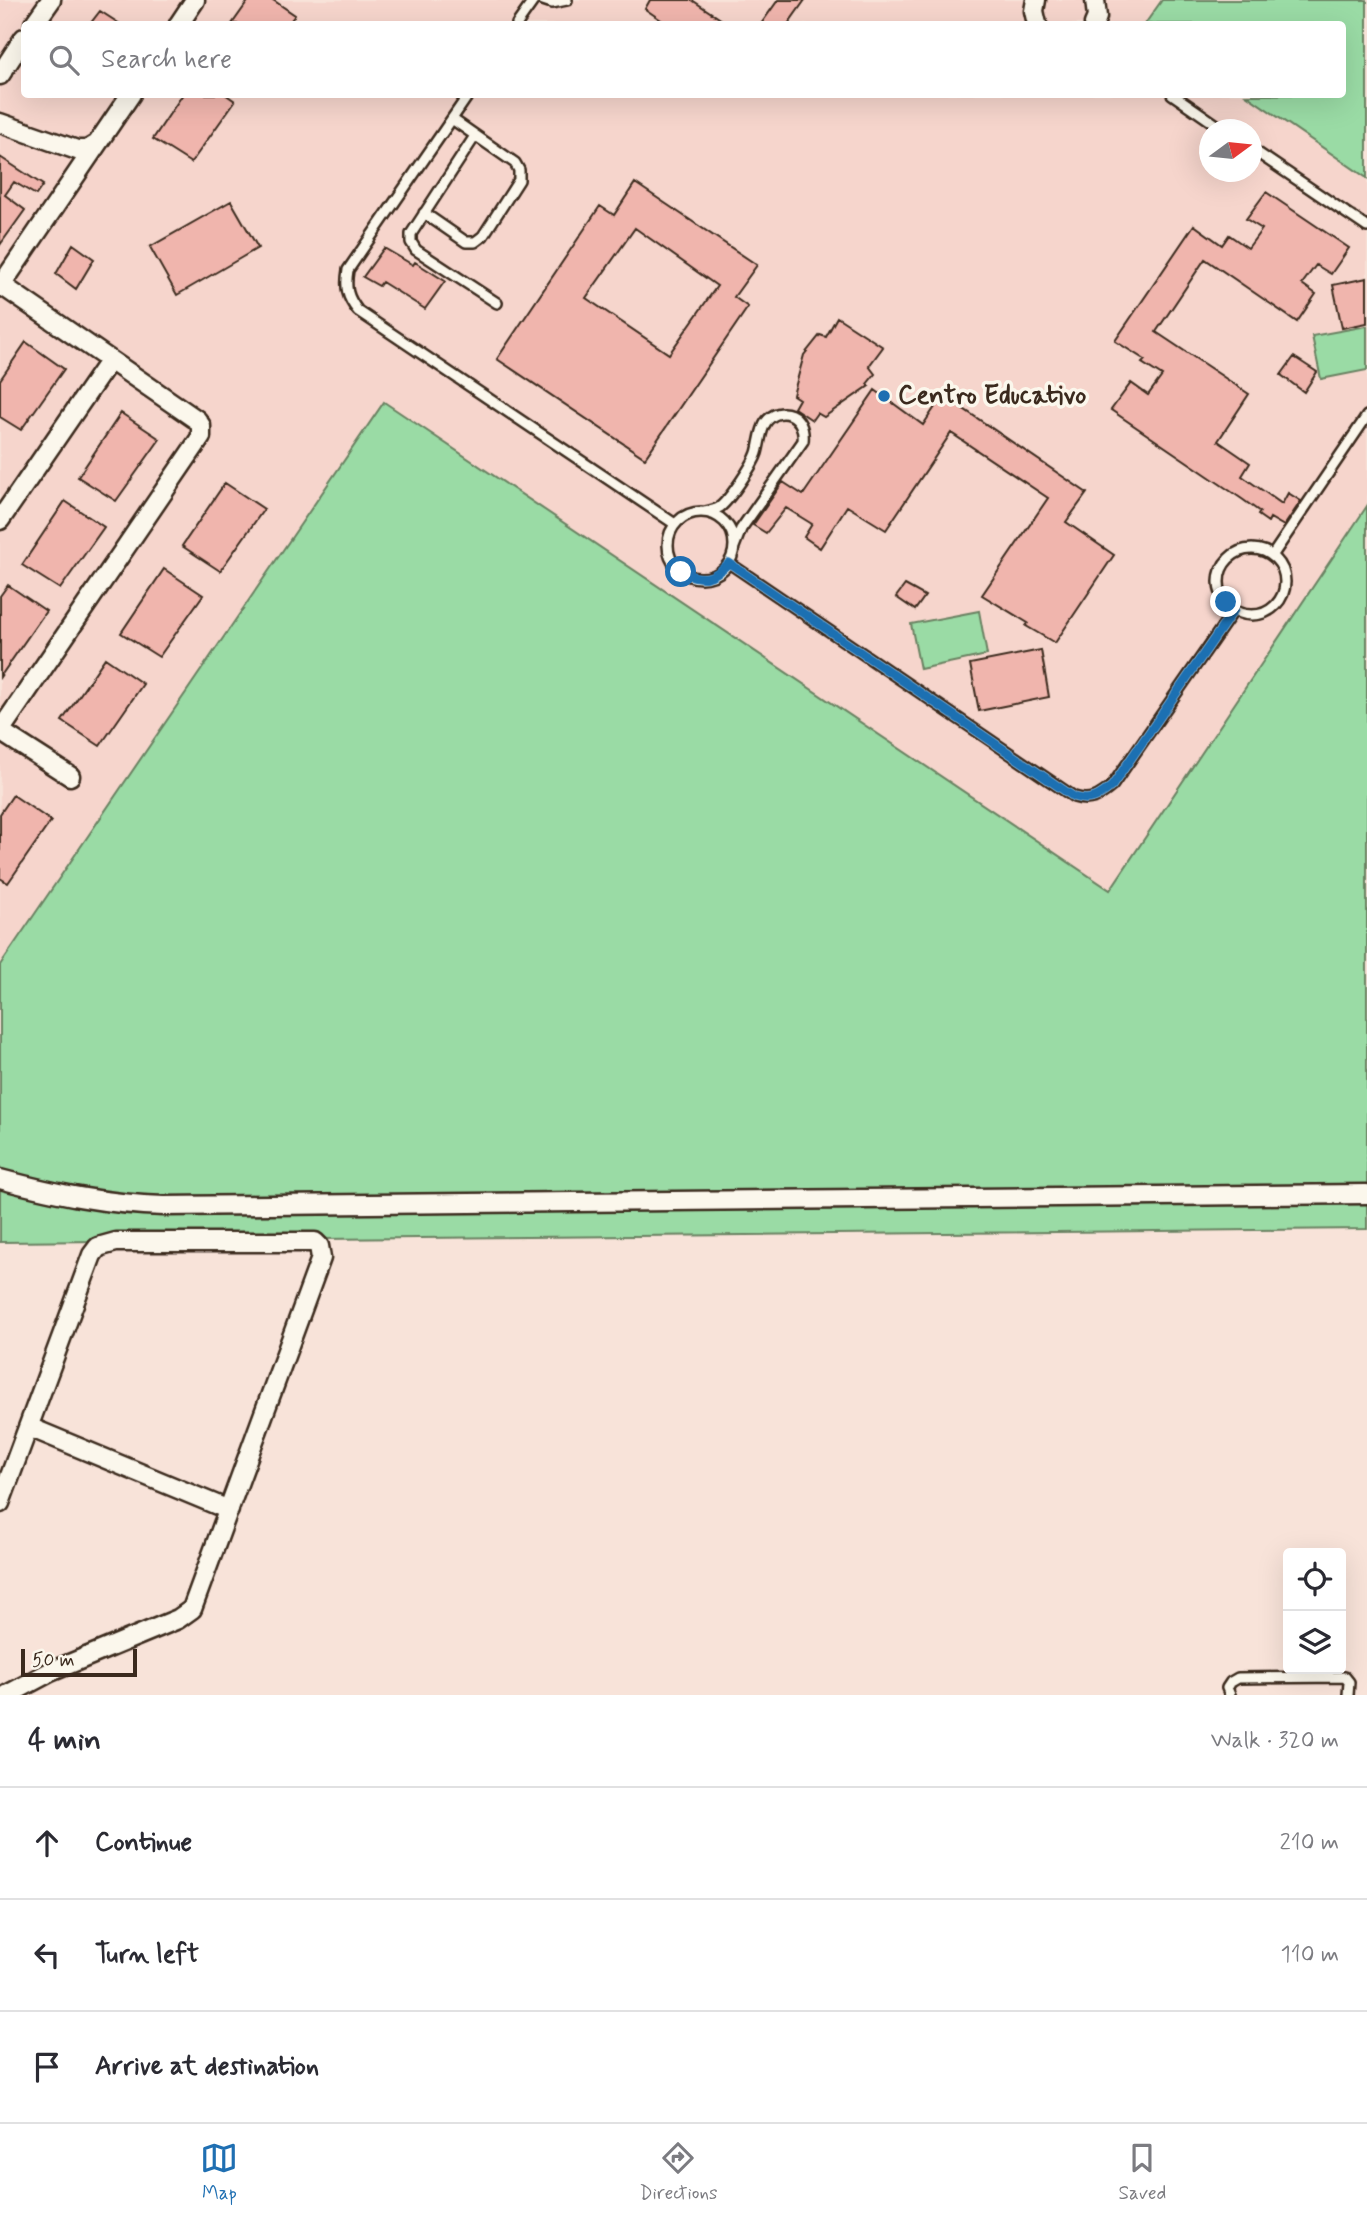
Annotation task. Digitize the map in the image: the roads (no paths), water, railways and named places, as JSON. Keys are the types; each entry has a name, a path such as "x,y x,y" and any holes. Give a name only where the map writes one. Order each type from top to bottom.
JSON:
{"street":[{"path":"36,21 51,0"},
{"path":"181,21 195,0"},
{"path":"1035,1 1036,21"},
{"path":"1094,21 1096,2"},
{"path":"0,75 21,43"},
{"path":"70,776 0,731 5,713 201,437 201,426 197,420 1,285 128,98"},
{"path":"0,123 73,148 87,150 97,144"},
{"path":"73,148 80,158 78,173"},
{"path":"0,520 110,360"},
{"path":"0,1178 66,1196 130,1205 164,1206 1367,1194"},
{"path":"0,1503 92,1255 98,1247 116,1242 314,1242 319,1246 321,1258 192,1609 178,1619 50,1672 7,1695"},
{"path":"29,1427 229,1510"}],"lane":[{"path":"519,21 534,0"},
{"path":"543,0 552,3 566,0"},
{"path":"466,98 348,270 345,286 348,299 358,311 676,524"},
{"path":"1178,98 1208,119"},
{"path":"424,213 466,242 475,242 483,236 519,180 519,170 515,163 452,119"},
{"path":"475,135 411,234 411,242 416,250 497,303"},
{"path":"1262,156 1367,227"},
{"path":"778,414 790,414 800,420 804,430 803,441 741,529 729,563 715,575 698,579 681,572 670,558 668,540 676,524 689,514 705,512 720,507 753,464 767,420 778,414"},
{"path":"1272,556 1367,416"},
{"path":"705,512 720,519 731,531 734,547"},
{"path":"1252,548 1272,556 1284,575 1285,586 1275,606 1255,615 1234,610 1220,593 1220,572 1225,562 1232,554 1252,548"},
{"path":"729,563 1074,797 1087,800 1099,797 1112,786 1234,610"},
{"path":"1230,1695 1227,1688 1238,1678 1345,1677 1349,1682 1348,1695"}],"place":[{"name":"Centro Educativo","path":"884,396"}]}
